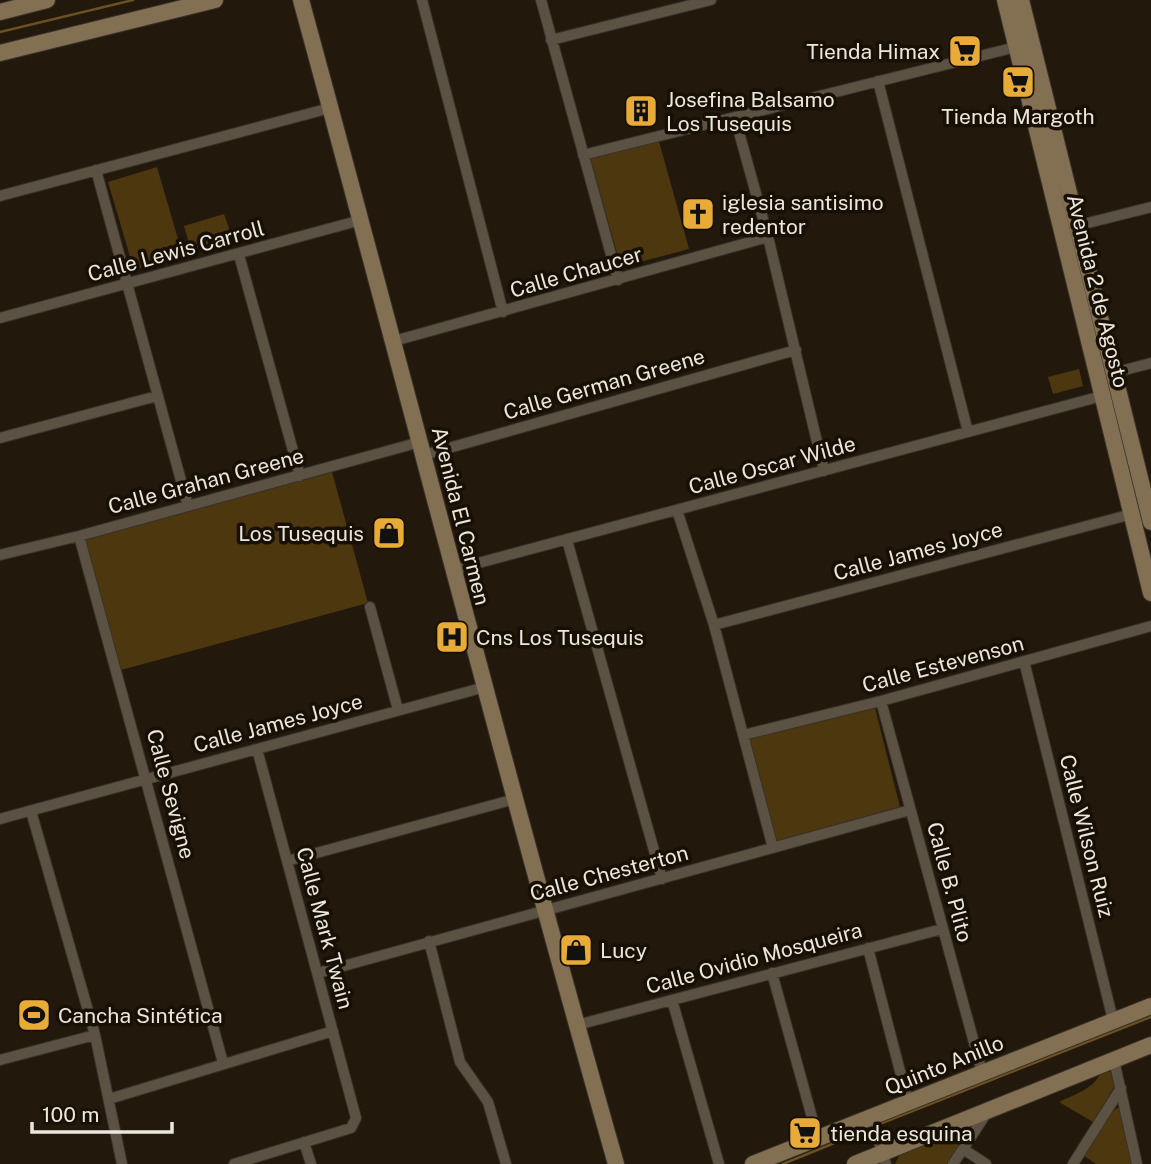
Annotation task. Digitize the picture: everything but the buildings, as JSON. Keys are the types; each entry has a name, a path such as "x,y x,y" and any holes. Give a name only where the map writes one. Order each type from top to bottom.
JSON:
{"street":[{"path":"0,12 47,0"},
{"path":"0,53 215,0"},
{"name":"Avenida El Carmen","path":"301,0 394,341 452,570 616,1164"},
{"path":"422,0 503,312"},
{"path":"541,0 618,280"},
{"path":"551,40 711,0"},
{"name":"Avenida 2 de Agosto","path":"1005,0 1102,397 1151,522"},
{"name":"Avenida 2 de Agosto","path":"1021,0 1113,373 1132,514 1151,593"},
{"path":"583,155 1016,47"},
{"path":"878,81 968,432"},
{"path":"0,196 330,108"},
{"path":"735,118 768,237 824,471"},
{"path":"96,170 188,506"},
{"path":"1076,226 1151,207"},
{"name":"Calle Lewis Carroll","path":"0,318 361,220"},
{"name":"Calle Chaucer","path":"394,341 768,237"},
{"path":"239,255 300,476"},
{"name":"Calle German Greene","path":"422,449 796,350"},
{"path":"1113,373 1151,363"},
{"path":"0,438 157,396"},
{"name":"Calle Oscar Wilde","path":"452,570 1102,397"},
{"name":"Calle Grahan Greene","path":"0,555 300,476 422,449"},
{"path":"677,510 714,625 773,848"},
{"name":"Calle James Joyce","path":"714,625 1132,514"},
{"name":"Calle Sevigne","path":"79,536 223,1063"},
{"path":"567,540 662,879"},
{"path":"370,607 398,710"},
{"name":"Calle Estevenson","path":"743,734 881,701 1151,626"},
{"name":"Calle Wilson Ruiz","path":"1024,662 1113,1020"},
{"name":"Calle James Joyce","path":"0,819 485,687"},
{"name":"Calle B. Plito","path":"881,701 982,1072"},
{"name":"Calle Mark Twain","path":"257,749 356,1118 351,1128 304,1142"},
{"path":"287,861 516,799"},
{"name":"Calle Chesterton","path":"318,973 910,810"},
{"path":"31,811 95,1035 122,1164"},
{"name":"Calle Ovidio Mosqueira","path":"577,1025 942,929"},
{"path":"429,941 460,1062 488,1102 506,1164"},
{"path":"868,948 908,1102"},
{"path":"772,973 818,1139"},
{"path":"672,1000 719,1164"},
{"name":"Quinto Anillo","path":"753,1164 1151,1006"},
{"path":"109,1099 333,1031"},
{"path":"0,1060 95,1035"},
{"path":"855,1164 884,1158 988,1111 1151,1045"},
{"path":"1114,1060 1137,1164"},
{"path":"1073,1164 1121,1088"},
{"path":"953,1164 988,1111"},
{"path":"870,1118 884,1158"},
{"path":"234,1164 304,1142 311,1164"},
{"path":"963,1149 986,1164"}],"shaded area":[{"path":"658,138 689,249 621,267 589,154"},
{"path":"157,167 183,256 134,270 108,182"},
{"path":"224,214 232,237 191,250 184,226"},
{"path":"1079,369 1083,386 1053,394 1048,377"},
{"path":"332,472 368,603 121,670 85,540"},
{"path":"875,708 900,807 776,841 749,739"},
{"name":"Cancha Sintética","path":"37,998 48,1025 31,1032 20,1005"},
{"path":"1106,1070 1113,1073 1116,1084 1093,1122 1059,1102 1089,1087 1101,1072"},
{"path":"1117,1108 1122,1108 1134,1164 1096,1164 1084,1156"},
{"path":"975,1123 948,1164 895,1164 900,1154"}],"waterway":[{"path":"0,32 133,0"},
{"path":"877,1125 1151,1017"},
{"path":"783,1164 864,1131"}],"place":[{"name":"Tienda Himax","path":"965,51"},
{"name":"Tienda Margoth","path":"1018,82"},
{"name":"Josefina Balsamo Los Tusequis","path":"641,111"},
{"name":"iglesia santisimo redentor","path":"698,214"},
{"name":"Los Tusequis","path":"389,533"},
{"name":"Cns Los Tusequis","path":"452,637"},
{"name":"Lucy","path":"576,950"},
{"name":"Cancha Sintética","path":"34,1015"},
{"name":"tienda esquina","path":"805,1133"}]}
